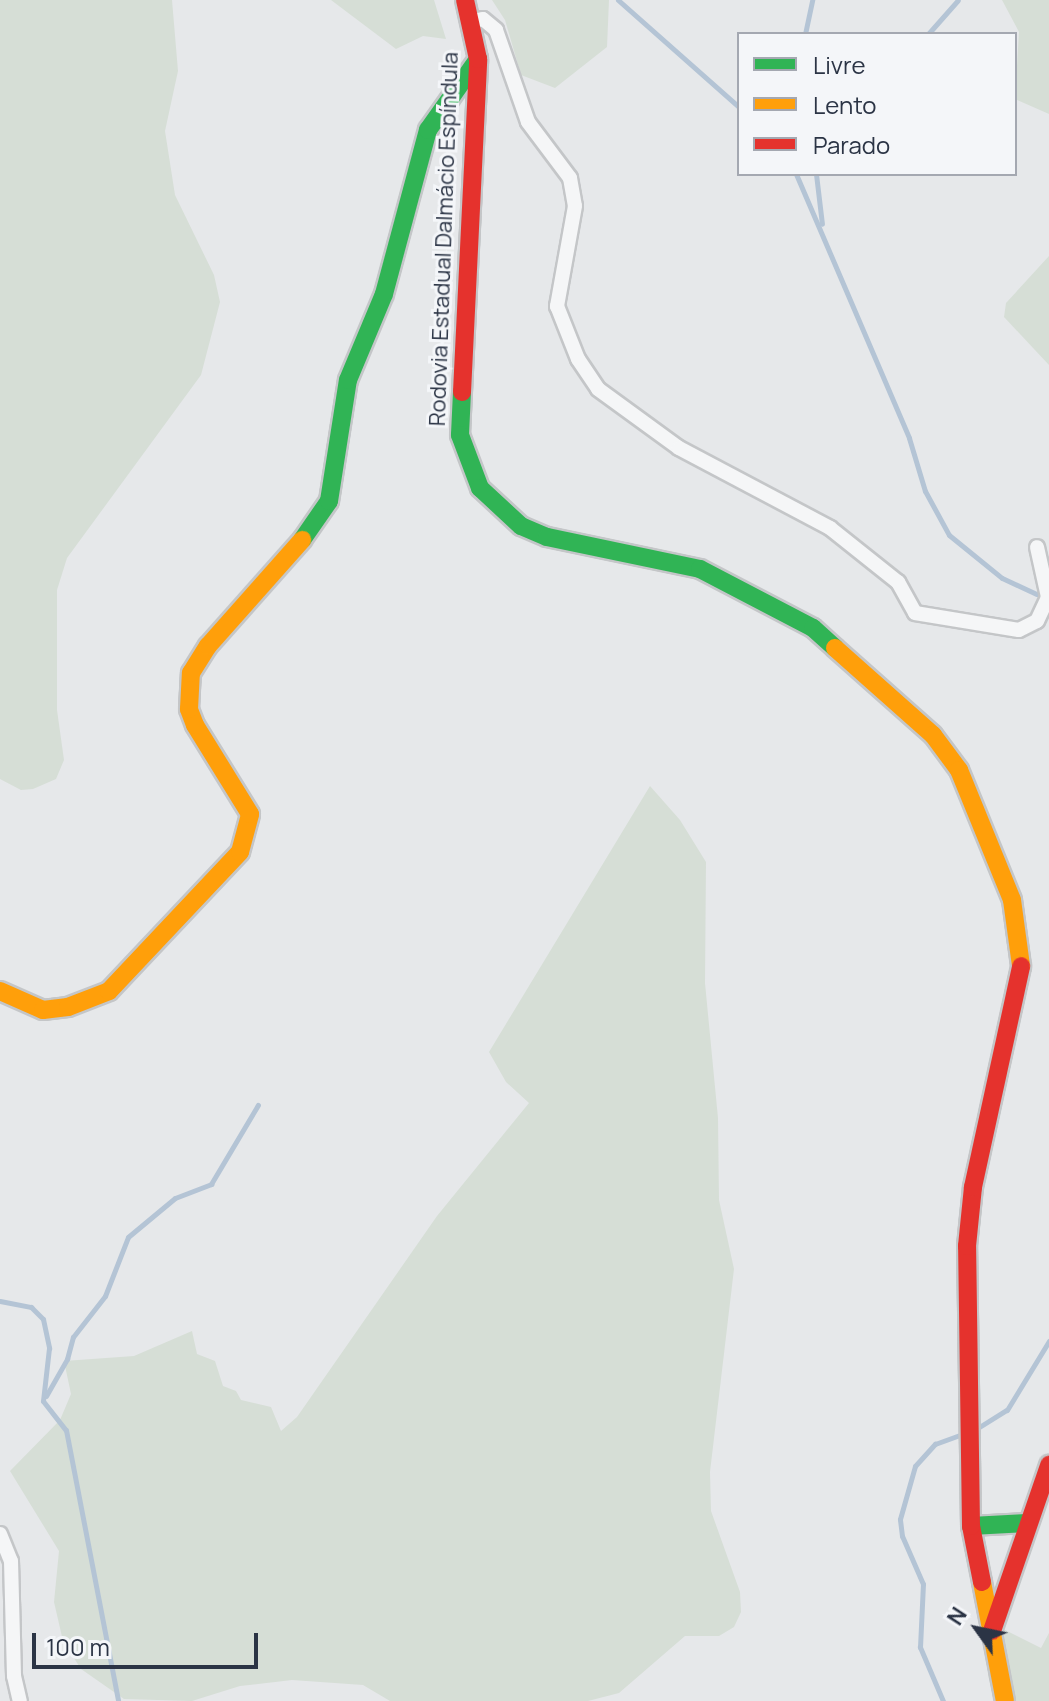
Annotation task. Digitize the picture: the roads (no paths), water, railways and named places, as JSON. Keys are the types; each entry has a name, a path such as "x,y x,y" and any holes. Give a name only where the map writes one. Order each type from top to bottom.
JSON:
{"main road":[{"name":"Rodovia Estadual Dalmácio Espíndula","path":"465,0 478,59 460,435 480,488 521,526 547,537 700,569 813,628 933,735 959,770 995,853 1020,936 1021,967 973,1187 967,1246 971,1526 1005,1701"},
{"path":"0,991 43,1010 68,1007 109,991 240,852 250,814 195,725 189,709 191,673 208,646 307,537 329,501 348,380 384,294 428,130 478,59"},
{"path":"992,1631 1049,1465"},
{"path":"971,1526 1027,1523"}],"street":[{"path":"471,21 483,19 496,30 528,122 570,178 575,206 557,306 578,359 598,389 679,448 830,528 898,582 915,613 1019,630 1037,621 1048,597 1037,547"},
{"path":"0,1534 11,1561 14,1676 20,1701"}],"waterway":[{"path":"618,0 737,105"},
{"path":"805,32 812,0"},
{"path":"930,32 958,0"},
{"path":"797,176 909,438 925,491 949,535 1002,578 1036,594"},
{"path":"816,176 822,224"},
{"path":"46,1396 67,1359 73,1337 105,1296 128,1237 175,1198 211,1184 258,1105"},
{"path":"0,1301 31,1307 43,1319 49,1348 43,1401 66,1430 118,1701"},
{"path":"976,1429 1007,1410 1049,1341"},
{"path":"943,1701 920,1647 923,1584 902,1536 900,1519 915,1466 935,1444 963,1434"}]}
